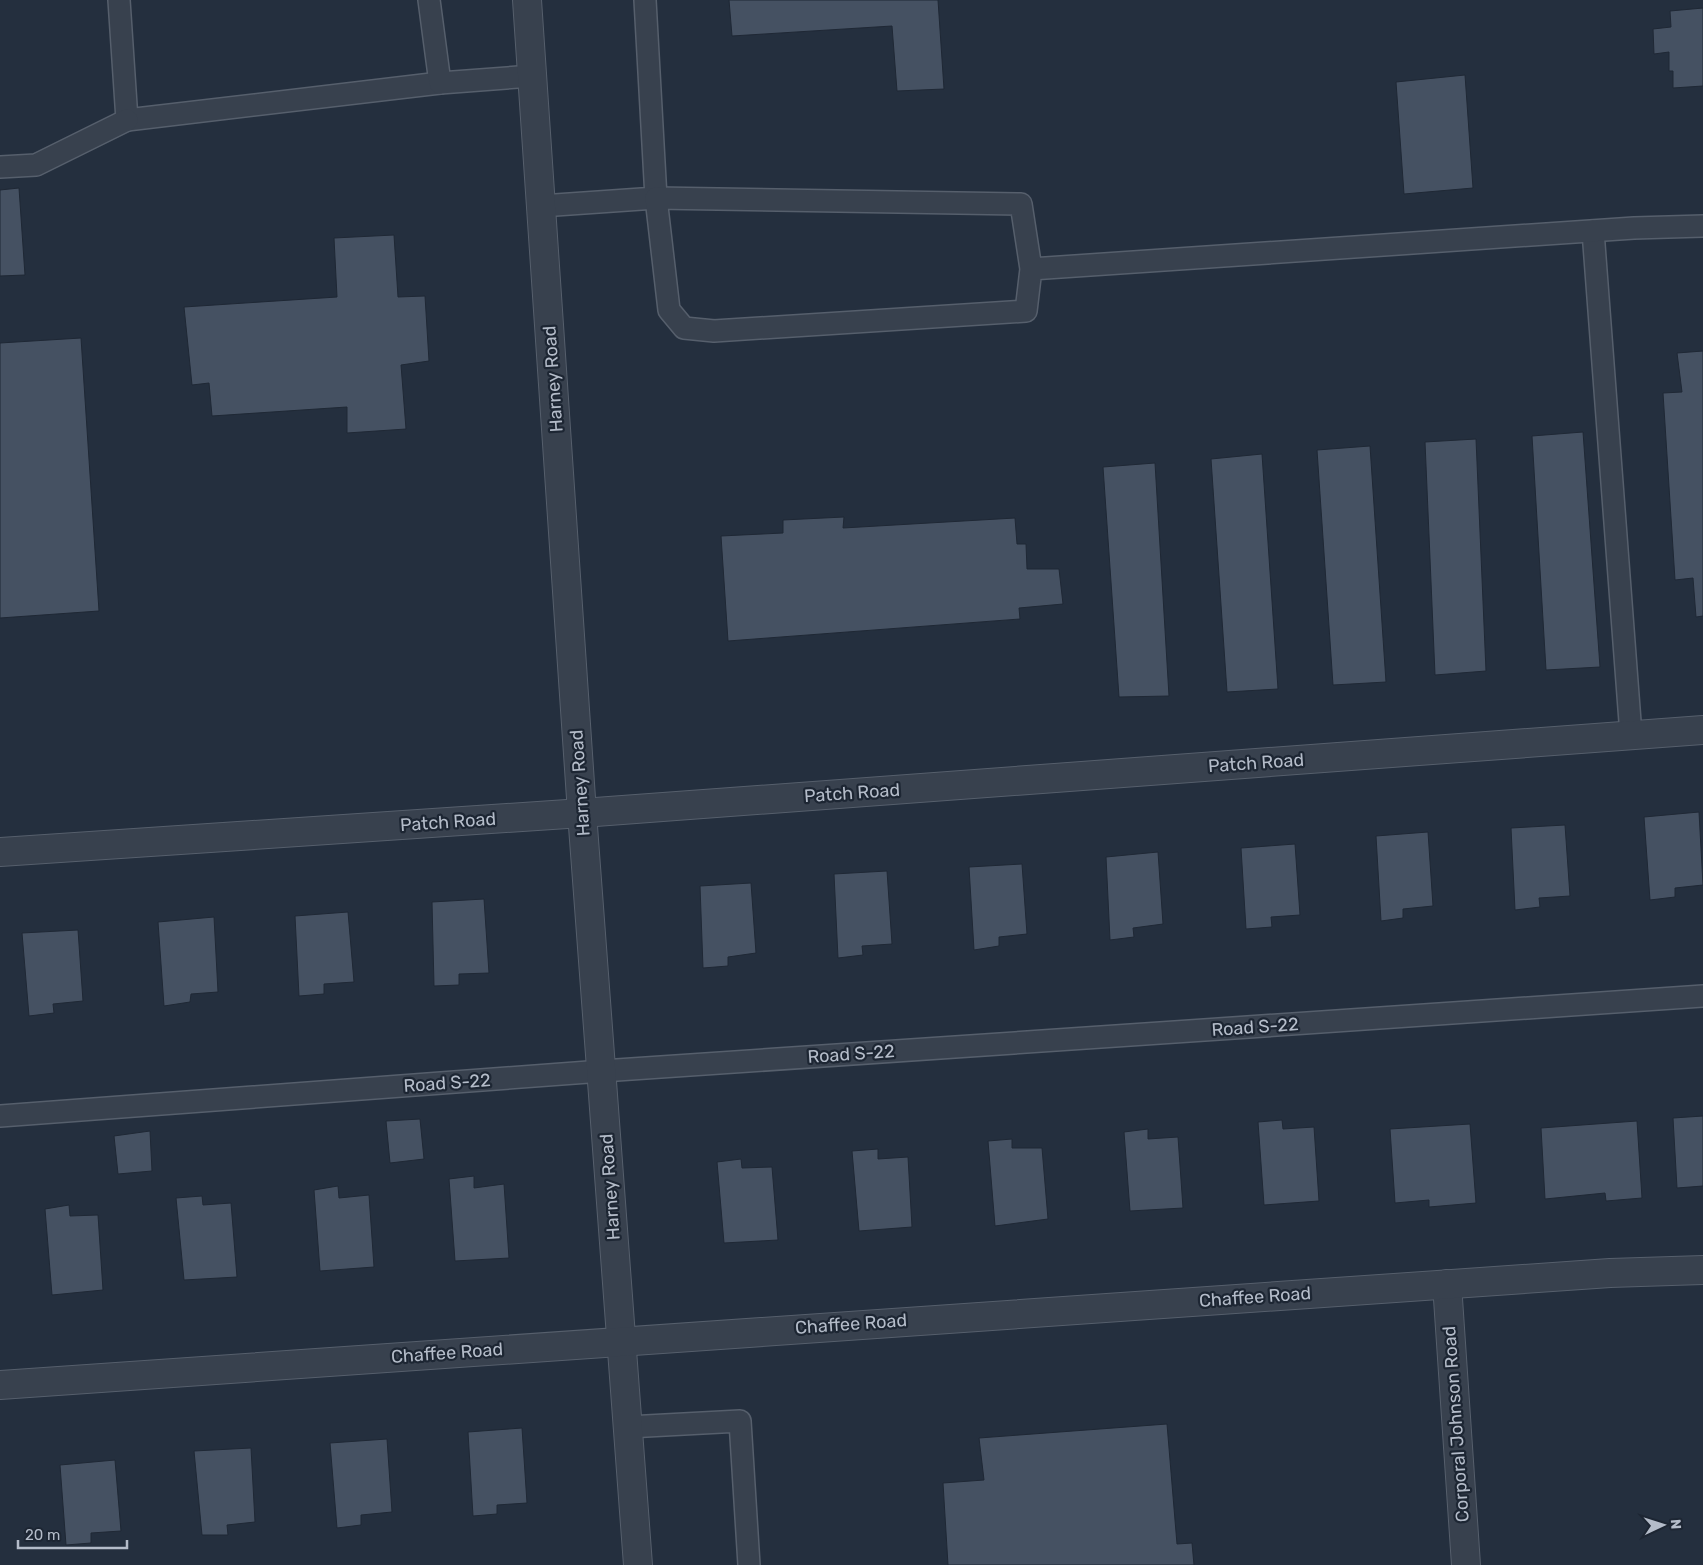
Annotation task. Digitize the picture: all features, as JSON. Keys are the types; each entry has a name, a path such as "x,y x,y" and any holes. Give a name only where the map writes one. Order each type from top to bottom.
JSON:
{"street":[{"name":"Harney Road","path":"527,0 582,812 638,1565"},
{"name":"Patch Road","path":"0,852 582,812 1703,730"},
{"name":"Chaffee Road","path":"0,1385 1610,1272 1703,1270"},
{"name":"Corporal Johnson Road","path":"1446,1284 1466,1565"}],"lane":[{"path":"119,0 127,120"},
{"path":"429,0 440,83"},
{"path":"541,206 656,198 1021,204 1031,269 1026,311 714,331 684,328 669,310 656,198 645,0"},
{"path":"0,167 36,165 127,120 440,83 532,76"},
{"path":"1031,269 1593,231 1703,226"},
{"path":"1593,231 1631,736"},
{"name":"Road S-22","path":"0,1116 602,1071 1703,996"},
{"path":"628,1427 740,1421 750,1565"}],"building":[{"path":"729,0 938,0 944,89 897,91 892,26 732,36"},
{"path":"1703,8 1703,86 1673,88 1673,71 1669,71 1669,52 1654,54 1653,29 1671,27 1670,11"},
{"path":"1465,75 1473,188 1404,194 1396,82"},
{"path":"19,188 25,275 0,276 0,190"},
{"path":"394,235 398,297 425,296 429,361 401,365 406,429 347,433 347,407 212,416 209,383 192,385 184,307 337,297 334,238"},
{"path":"81,338 99,611 0,618 0,343"},
{"path":"1703,351 1703,616 1696,617 1693,578 1675,580 1663,393 1682,392 1677,353"},
{"path":"1583,432 1600,667 1546,670 1532,436"},
{"path":"1476,439 1486,671 1435,675 1425,442"},
{"path":"1370,446 1386,682 1333,685 1317,450"},
{"path":"1262,454 1278,689 1227,692 1211,459"},
{"path":"1155,463 1169,696 1119,697 1103,467"},
{"path":"844,517 843,528 1015,518 1017,544 1026,544 1027,569 1059,569 1063,604 1019,608 1020,619 728,641 721,536 783,533 783,520"},
{"path":"1699,812 1703,885 1675,888 1675,897 1650,900 1644,817"},
{"path":"1565,825 1570,896 1539,898 1540,907 1515,910 1511,828"},
{"path":"1428,832 1433,906 1403,909 1403,918 1381,921 1376,836"},
{"path":"1295,844 1300,915 1271,917 1272,927 1246,929 1241,848"},
{"path":"1158,852 1163,924 1133,928 1134,937 1110,940 1106,857"},
{"path":"1022,864 1027,934 999,937 999,946 974,950 969,867"},
{"path":"887,871 892,944 862,946 863,955 838,958 834,874"},
{"path":"751,883 756,953 728,957 728,966 703,968 700,886"},
{"path":"484,899 489,973 459,974 459,985 434,986 432,902"},
{"path":"348,912 354,982 324,984 324,994 299,996 295,916"},
{"path":"214,917 218,992 191,994 190,1002 164,1006 158,922"},
{"path":"78,930 83,1001 53,1004 54,1013 29,1016 22,933"},
{"path":"1703,1116 1703,1186 1677,1188 1673,1118"},
{"path":"420,1119 424,1159 390,1163 386,1121"},
{"path":"1282,1120 1283,1129 1314,1127 1319,1201 1264,1205 1258,1122"},
{"path":"1637,1121 1642,1198 1606,1201 1605,1193 1545,1199 1541,1128"},
{"path":"1470,1124 1476,1203 1429,1207 1429,1200 1395,1203 1390,1129"},
{"path":"1148,1129 1148,1139 1178,1137 1183,1208 1130,1211 1124,1132"},
{"path":"150,1131 152,1171 118,1174 114,1136"},
{"path":"1012,1139 1012,1148 1042,1148 1048,1219 995,1226 988,1141"},
{"path":"878,1149 878,1159 908,1157 912,1227 859,1231 852,1151"},
{"path":"741,1159 742,1168 772,1167 778,1240 724,1243 717,1162"},
{"path":"474,1176 474,1188 504,1184 509,1258 455,1261 449,1179"},
{"path":"338,1186 339,1198 369,1195 374,1267 320,1271 314,1190"},
{"path":"202,1196 203,1205 231,1203 237,1277 184,1280 176,1198"},
{"path":"69,1205 70,1216 98,1215 103,1290 52,1295 45,1209"},
{"path":"1167,1424 1177,1544 1192,1543 1194,1565 948,1565 943,1483 984,1480 979,1438"},
{"path":"522,1428 527,1503 497,1505 497,1514 473,1516 468,1432"},
{"path":"387,1439 392,1512 361,1515 361,1525 337,1528 330,1443"},
{"path":"251,1448 255,1522 227,1525 228,1535 202,1535 194,1451"},
{"path":"115,1460 121,1531 91,1533 91,1543 66,1545 60,1465"}]}
